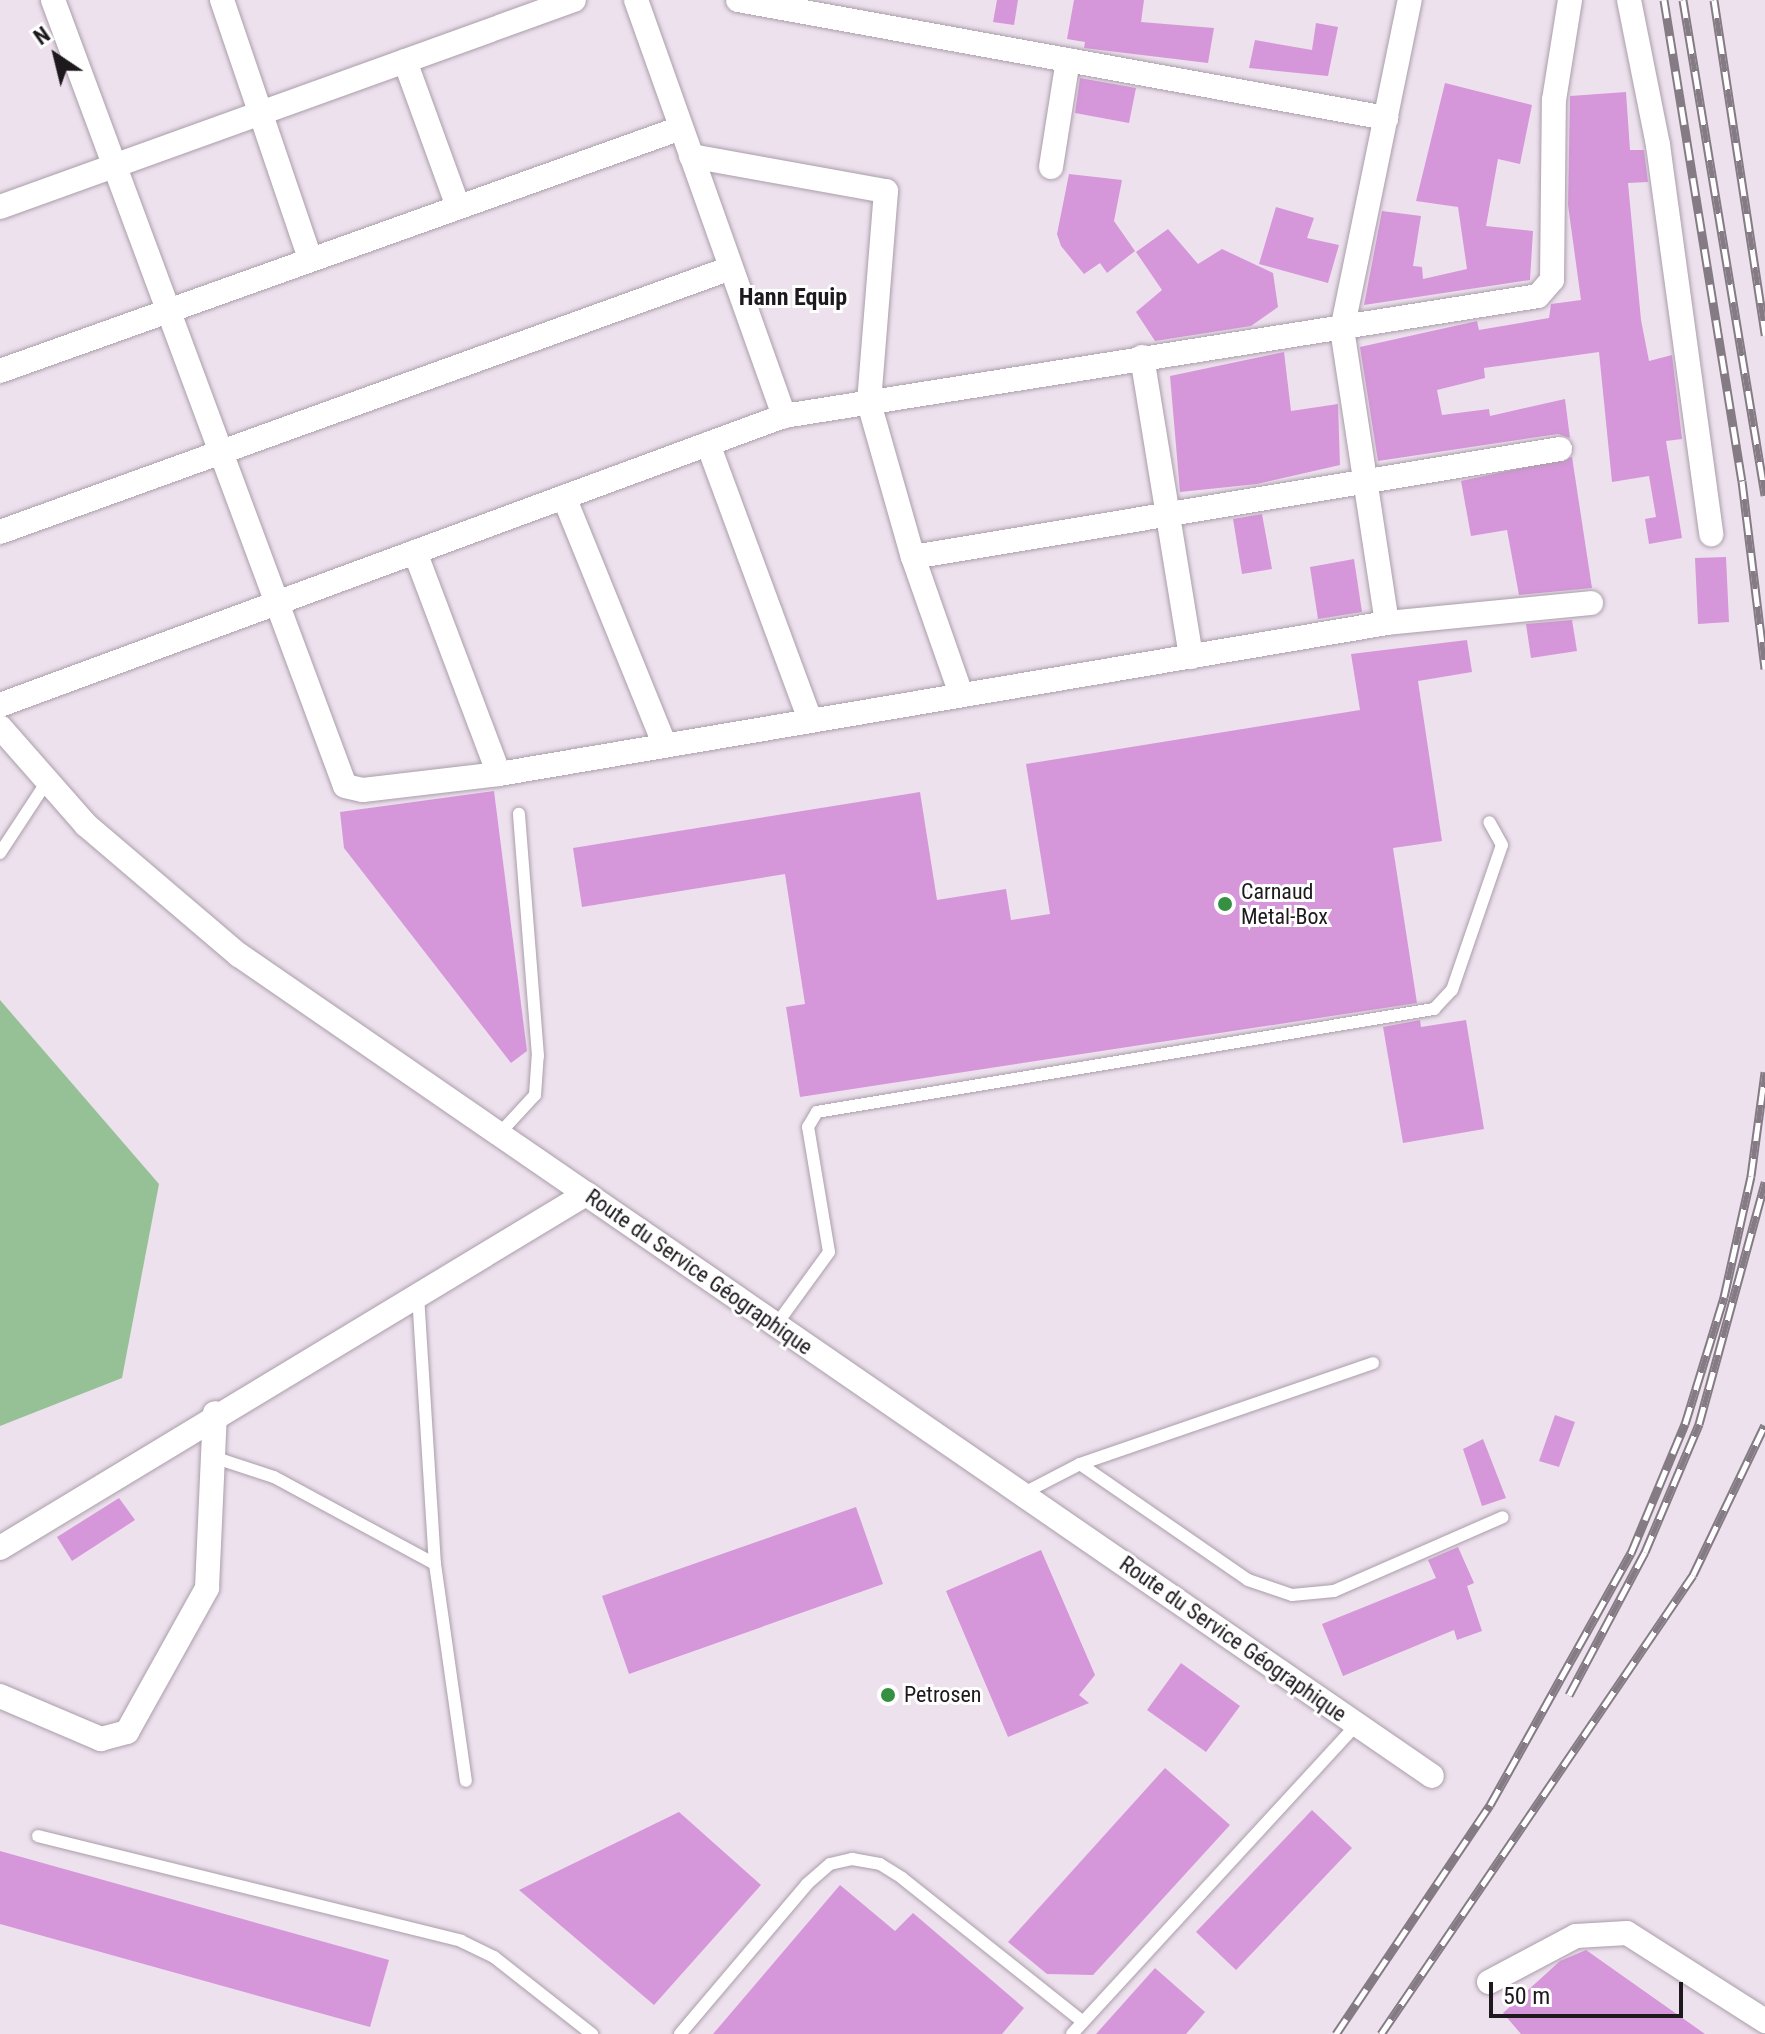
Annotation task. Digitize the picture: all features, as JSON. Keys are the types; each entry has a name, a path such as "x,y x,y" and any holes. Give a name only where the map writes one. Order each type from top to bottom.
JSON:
{"street":[{"path":"53,0 345,786 363,790 499,774 664,743 1387,623 1591,603"},
{"path":"222,0 310,258"},
{"path":"0,207 574,0"},
{"path":"636,0 784,416"},
{"path":"738,0 1386,118"},
{"path":"1387,623 1342,330 1410,0"},
{"path":"0,705 784,416 1142,357 1342,330 1547,291 1554,100 1570,0"},
{"path":"1629,0 1658,145 1711,534"},
{"path":"1051,167 1068,60"},
{"path":"405,61 458,207"},
{"path":"0,371 168,308 681,128"},
{"path":"691,156 886,191 869,403 913,557 961,694"},
{"path":"0,532 731,268"},
{"path":"1142,357 1191,657"},
{"path":"708,444 810,720"},
{"path":"913,557 1560,449"},
{"path":"564,497 664,743"},
{"path":"415,552 499,774"},
{"name":"Route du Service Géographique","path":"0,727 46,783 239,955 1432,1776"},
{"path":"0,1548 215,1413 586,1194"},
{"path":"0,1696 101,1739 127,1732 207,1588 215,1413"},
{"path":"1489,1982 1576,1936 1627,1933 1765,2021"}],"lane":[{"path":"0,853 46,783"},
{"path":"499,1134 535,1095 538,1056 519,814"},
{"path":"776,1325 829,1252 808,1127 817,1112 1434,1009 1452,990 1502,845 1489,822"},
{"path":"418,1292 435,1564 466,1781"},
{"path":"1022,1494 1080,1464 1373,1363"},
{"path":"213,1457 274,1477 435,1564"},
{"path":"1080,1464 1248,1580 1292,1595 1334,1591 1503,1517"},
{"path":"1072,2034 1357,1724"},
{"path":"38,1836 461,1941 494,1957 592,2034"},
{"path":"680,2034 807,1884 830,1864 852,1859 880,1864 902,1878 1083,2022"}],"green space":[{"path":"0,1000 159,1184 122,1378 0,1426"}],"building":[{"path":"997,0 1018,0 1014,25 993,22"},
{"path":"1074,0 1144,0 1141,22 1214,28 1208,63 1084,48 1085,42 1067,39"},
{"path":"1316,23 1338,27 1328,76 1249,68 1255,40 1312,50"},
{"path":"1080,78 1136,88 1129,123 1075,113"},
{"path":"1445,83 1532,105 1520,164 1498,159 1486,226 1533,231 1530,280 1364,305 1382,211 1421,216 1413,266 1422,267 1423,279 1467,269 1458,207 1416,201"},
{"path":"1626,92 1630,150 1644,150 1648,182 1628,183 1641,320 1649,361 1672,355 1682,439 1666,441 1682,538 1649,544 1645,519 1656,517 1649,476 1612,482 1599,352 1484,368 1485,378 1437,390 1442,415 1489,409 1490,416 1565,399 1570,438 1558,434 1378,461 1360,347 1477,321 1479,330 1549,318 1551,304 1581,300 1568,205 1570,96"},
{"path":"1069,174 1122,180 1114,221 1135,251 1107,273 1100,263 1084,274 1061,246 1057,234"},
{"path":"1276,207 1314,218 1307,238 1339,245 1328,283 1259,264"},
{"path":"1168,229 1198,264 1222,249 1273,273 1278,307 1251,326 1155,341 1136,312 1162,290 1136,252"},
{"path":"1284,352 1291,411 1338,404 1340,465 1257,484 1180,492 1170,376"},
{"path":"1572,457 1592,588 1519,595 1507,530 1471,536 1461,481"},
{"path":"1262,514 1272,569 1242,574 1233,519"},
{"path":"1726,557 1729,622 1698,624 1695,558"},
{"path":"1354,559 1362,612 1318,619 1310,567"},
{"path":"1572,620 1577,651 1531,658 1526,624"},
{"name":"Carnaud Metal-Box","path":"1467,640 1472,672 1418,681 1442,841 1393,848 1417,1003 800,1097 786,1007 805,1004 785,874 582,907 573,848 920,792 937,900 1006,889 1011,920 1050,914 1026,764 1360,710 1351,654"},
{"path":"494,791 527,1051 511,1063 344,848 340,812"},
{"path":"1420,1020 1421,1027 1466,1020 1484,1129 1403,1143 1383,1027"},
{"path":"1555,1415 1575,1422 1559,1467 1539,1461"},
{"path":"1483,1439 1506,1498 1482,1506 1463,1449"},
{"path":"119,1498 135,1520 72,1561 57,1537"},
{"path":"856,1507 883,1584 629,1674 602,1596"},
{"path":"1458,1547 1474,1583 1467,1586 1482,1631 1457,1640 1454,1630 1343,1676 1322,1624 1436,1578 1428,1560"},
{"path":"1041,1550 1095,1675 1079,1695 1089,1703 1008,1737 946,1591"},
{"path":"1181,1663 1240,1706 1206,1752 1147,1710"},
{"path":"1165,1768 1230,1825 1093,1975 1047,1974 1008,1942"},
{"path":"1312,1810 1352,1848 1236,1970 1196,1932"},
{"path":"679,1812 761,1885 654,2005 519,1890"},
{"path":"0,1851 389,1960 370,2027 0,1924"},
{"path":"840,1885 895,1931 913,1913 1024,2008 1002,2034 713,2034"},
{"path":"1586,1950 1705,2034 1521,2034 1503,2013 1560,1961"},
{"path":"1155,1968 1205,2012 1186,2034 1096,2034"}],"railway":[{"path":"1664,0 1742,481 1765,669"},
{"path":"1683,0 1765,495"},
{"path":"1714,0 1765,335"},
{"path":"1336,2034 1490,1805 1631,1553 1685,1424 1724,1297 1751,1176 1765,1072"},
{"path":"1569,1695 1645,1552 1699,1424 1765,1182"},
{"path":"1381,2034 1693,1575 1765,1425"}],"place":[{"name":"Carnaud Metal-Box","path":"1225,904"},
{"name":"Petrosen","path":"888,1695"}],"district":[{"name":"Hann Equip","path":"793,298"}]}
